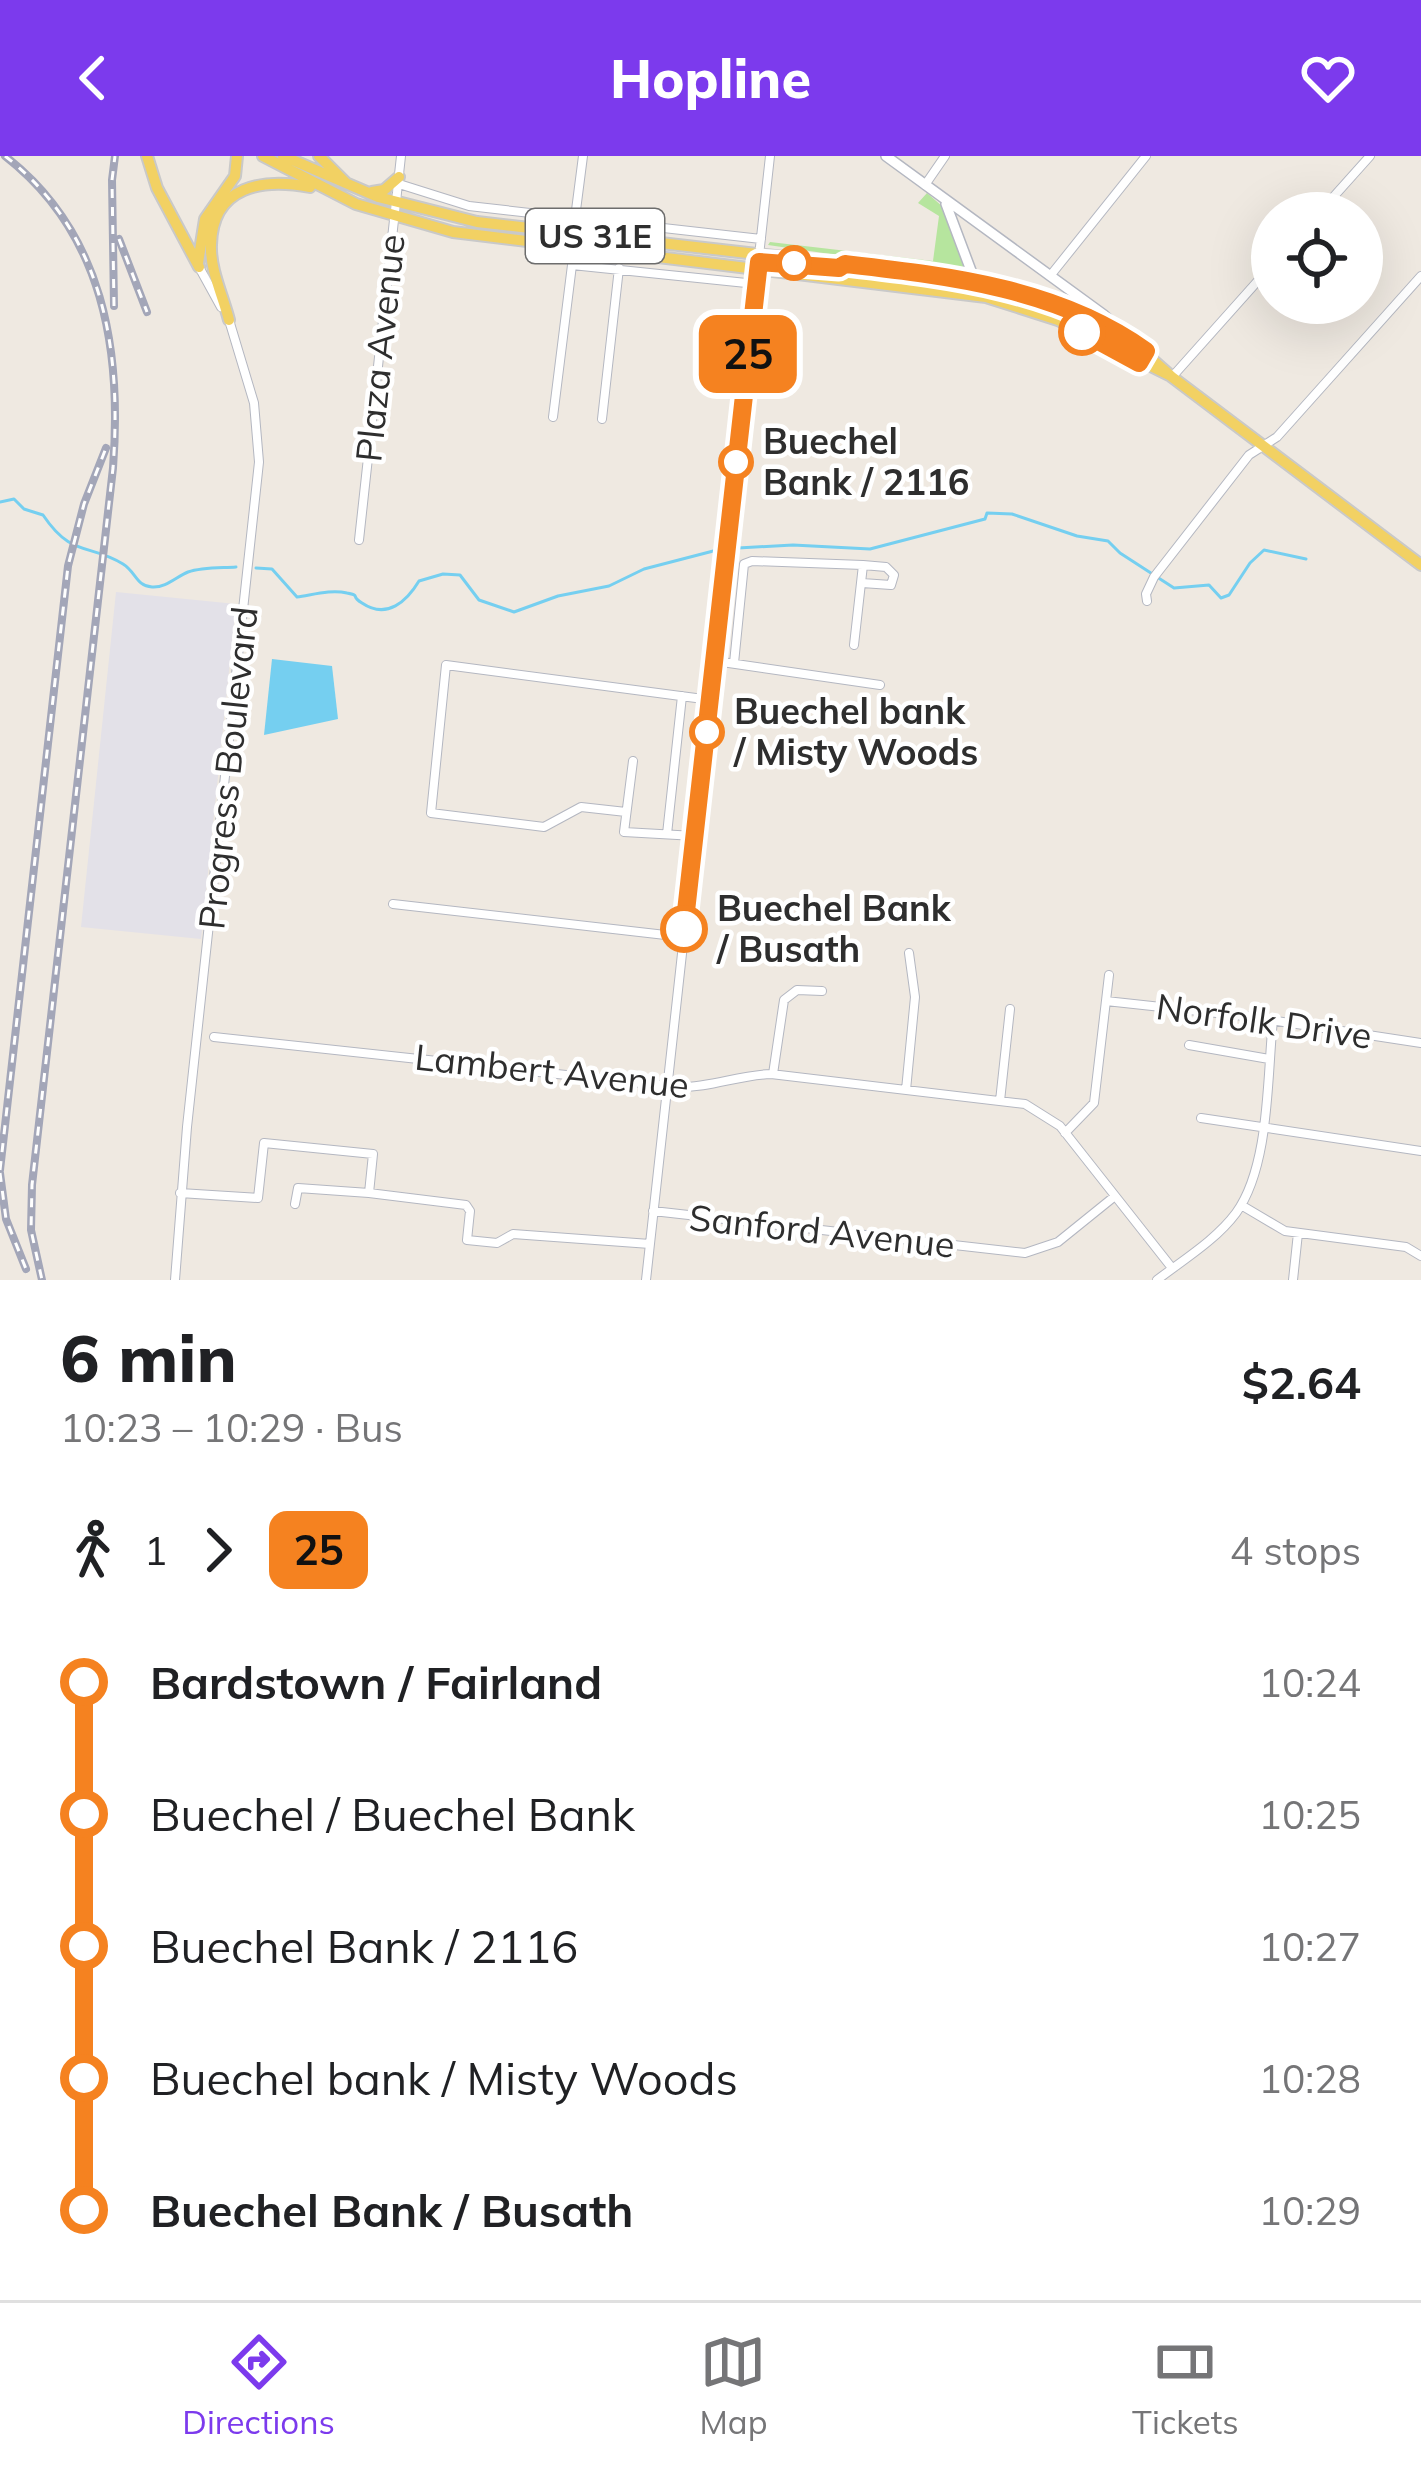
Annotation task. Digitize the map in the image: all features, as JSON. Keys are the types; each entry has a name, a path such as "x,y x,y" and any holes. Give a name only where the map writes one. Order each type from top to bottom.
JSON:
{"main road":[{"path":"147,156 157,188 199,267"},
{"path":"199,267 205,219 237,172 237,156"},
{"name":"US 31E","path":"263,156 325,190 394,217 475,235 759,261 845,264 939,282 986,297 1035,300 1077,329 1172,377"},
{"name":"US 31E","path":"283,156 396,203 500,225 939,282 974,280 1035,300 1130,340 1172,377 1420,563"},
{"path":"319,156 356,189 384,190 399,180"},
{"path":"886,156 1048,279 1108,318 1130,340"},
{"path":"229,320 211,255 211,237 221,212 244,189 267,182 325,190"},
{"path":"944,199 974,280 986,297"},
{"path":"1139,363 1146,351"}],"street":[{"name":"Plaza Avenue","path":"359,540 401,156"},
{"path":"575,218 584,156"},
{"path":"646,1280 770,156"},
{"path":"925,185 945,156"},
{"path":"1048,279 1145,156"},
{"path":"1338,192 1370,156"},
{"path":"399,180 469,206 761,239"},
{"path":"553,417 570,268 575,263 756,284"},
{"name":"Progress Boulevard","path":"175,1280 180,1192 259,462 254,403 229,320 199,267"},
{"path":"602,419 619,268"},
{"path":"1147,602 1146,594 1162,565 1249,455 1277,437 1421,276"},
{"path":"1172,377 1251,289"},
{"path":"734,663 744,564 863,565 886,567 894,575 891,585 862,583"},
{"path":"854,645 863,565"},
{"path":"715,661 880,685"},
{"path":"626,812 581,807 544,827 430,813 446,665 711,700"},
{"path":"667,834 682,696"},
{"path":"632,761 624,832 695,836"},
{"path":"393,904 683,937"},
{"path":"906,1090 915,997 909,953"},
{"path":"1065,1133 1094,1103 1109,975"},
{"path":"773,1074 784,1000 797,990 822,991"},
{"name":"Norfolk Drive","path":"1106,1001 1421,1043"},
{"path":"1000,1101 1010,1009"},
{"path":"1157,1280 1226,1225 1254,1178 1273,1020"},
{"name":"Lambert Avenue","path":"214,1037 700,1088 773,1074 1000,1101 1039,1110 1065,1133 1172,1268"},
{"path":"1189,1045 1269,1059"},
{"path":"1202,1118 1421,1151"},
{"path":"180,1192 258,1198 264,1143 373,1154 369,1193"},
{"path":"296,1204 298,1188 369,1193 466,1205 470,1211 467,1240 497,1243 513,1234 650,1244"},
{"name":"Sanford Avenue","path":"653,1211 1025,1253 1049,1248 1115,1196"},
{"path":"1241,1205 1276,1228 1406,1247 1419,1254"},
{"path":"1293,1280 1298,1233"}],"shaded area":[{"path":"116,592 236,604 201,939 81,927"}],"green space":[{"path":"927,193 943,207 966,268 962,273 768,245 933,261 939,216 918,203"}],"water":[{"path":"272,659 332,666 338,719 264,735"}],"waterway":[{"path":"0,502 14,499 24,509 43,515 63,538 123,564 147,586 162,586 193,570 236,567"},
{"path":"256,568 272,569 297,597 341,592 380,610 402,601 419,581 460,575 479,600 514,612 721,549 793,545 870,549 985,519 987,513 1012,514 1108,541 1174,588 1209,585 1221,598 1229,595 1264,550 1306,559"}],"railway":[{"path":"5,156 65,221 85,257 100,297 114,380 113,468 32,1185 31,1230 42,1280"},
{"path":"114,306 115,156"},
{"path":"119,239 147,312"},
{"path":"0,1170 68,566 84,504 106,448"},
{"path":"0,1173 6,1219 26,1269"}],"bus line":[{"name":"25","path":"684,929 759,262 839,268 845,264 974,280 1052,303 1146,351 1139,363 1082,332"}],"place":[{"name":"Buechel Bank / 2116","path":"736,462"},
{"name":"Buechel bank / Misty Woods","path":"707,732"},
{"name":"Buechel Bank / Busath","path":"684,929"}]}
